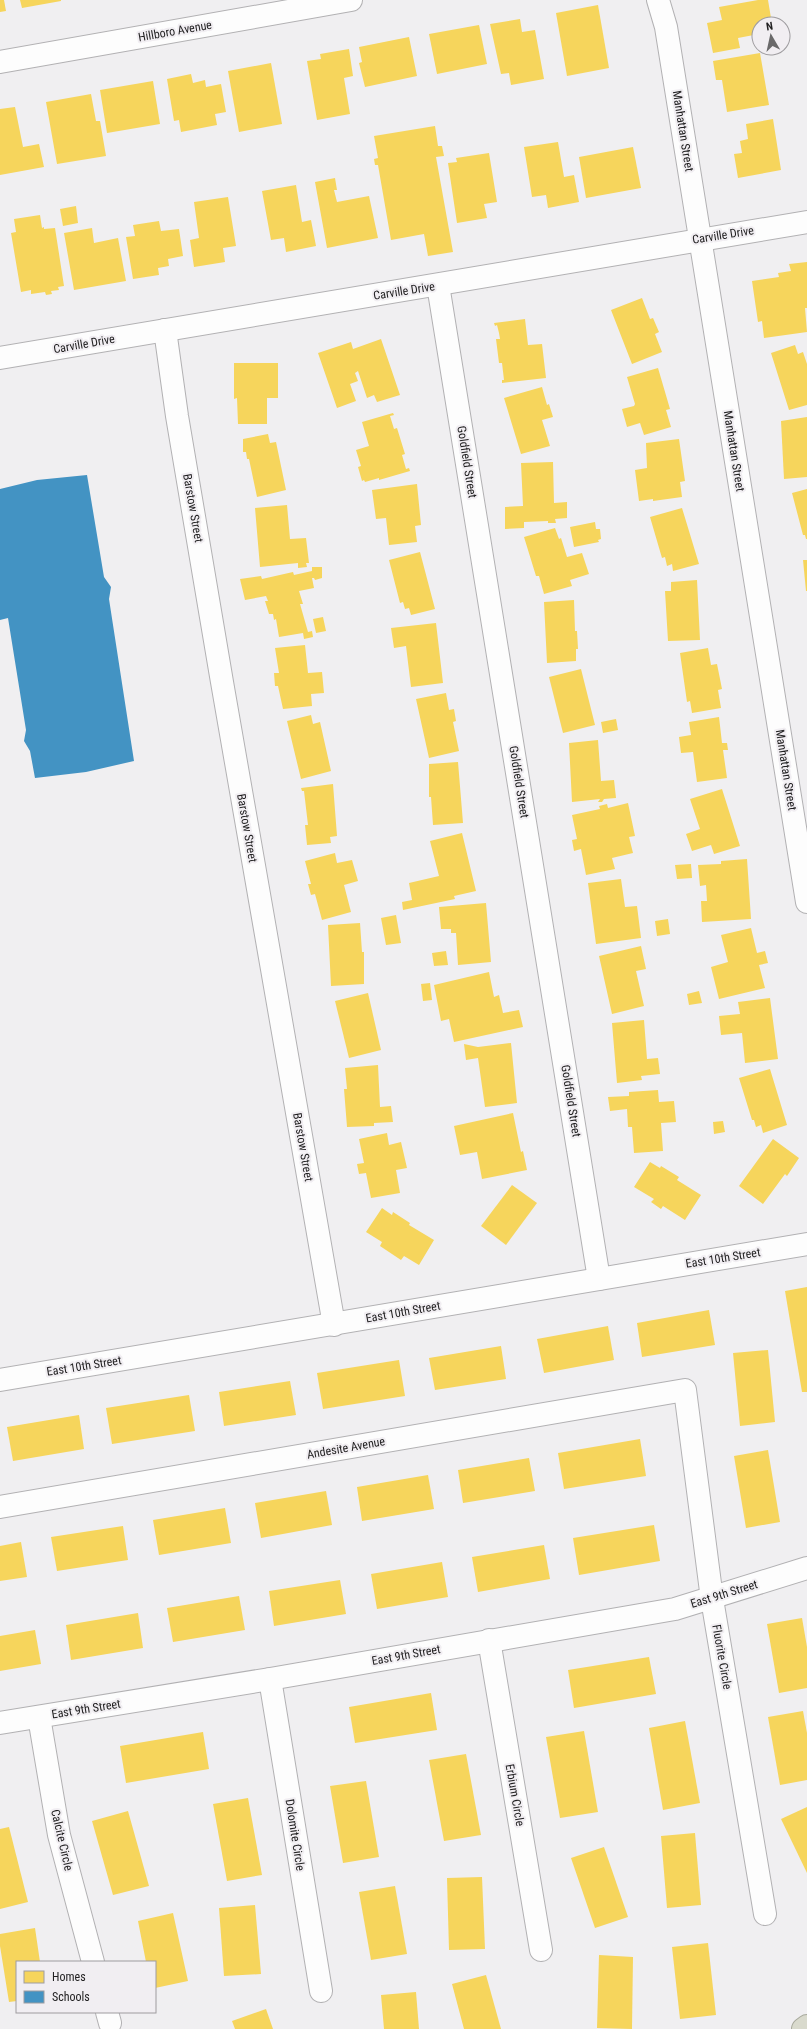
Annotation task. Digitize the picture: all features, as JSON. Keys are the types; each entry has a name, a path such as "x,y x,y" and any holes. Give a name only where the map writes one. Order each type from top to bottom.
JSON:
{"highway":[{"path":"803,2029 807,2026"}],"street":[{"name":"Hillboro Avenue","path":"0,62 351,0"},
{"name":"Manhattan Street","path":"658,0 666,27 807,902"},
{"name":"Carville Drive","path":"0,358 807,222"},
{"name":"Goldfield Street","path":"438,285 599,1278"},
{"name":"Barstow Street","path":"165,330 177,416 218,658 334,1325"},
{"name":"East 10th Street","path":"0,1380 334,1325 599,1278 807,1244"},
{"name":"Andesite Avenue","path":"0,1507 685,1390 686,1398"},
{"name":"Fluorite Circle","path":"686,1398 712,1598 765,1914"},
{"name":"East 9th Street","path":"0,1723 270,1679 675,1608 807,1568"},
{"name":"Erbium Circle","path":"489,1640 541,1950"},
{"name":"Dolomite Circle","path":"270,1679 321,1991"},
{"name":"Calcite Circle","path":"39,1717 59,1834 93,1961"}],"building: Homes":[{"path":"0,0 4,0 6,11 0,12"},
{"path":"20,0 61,0 61,1 22,8"},
{"path":"758,0 768,0 771,16 751,16 751,36 738,38 740,48 713,53 707,23 722,20 719,7"},
{"path":"598,5 609,68 567,76 556,13"},
{"path":"520,19 522,32 535,30 544,79 511,85 509,73 501,74 490,24"},
{"path":"479,25 487,64 437,74 429,34"},
{"path":"409,37 417,76 365,87 359,63 362,62 359,47"},
{"path":"349,49 353,76 344,78 350,114 317,120 307,61 321,59 320,54"},
{"path":"751,55 751,56 761,56 769,105 727,112 722,80 716,80 713,61"},
{"path":"271,63 282,124 239,132 228,71"},
{"path":"191,74 193,83 205,80 206,87 221,84 226,112 215,114 217,125 181,132 179,120 174,121 167,79"},
{"path":"153,81 160,124 107,133 100,90"},
{"path":"91,94 96,121 100,121 106,156 57,164 46,102"},
{"path":"15,107 23,147 39,144 44,167 0,175 0,109"},
{"path":"773,119 781,170 738,178 734,154 742,153 740,141 748,139 746,124"},
{"path":"435,126 438,146 442,146 444,156 436,157 453,252 428,256 424,234 391,240 378,165 375,165 374,159 378,158 374,136"},
{"path":"558,142 564,177 574,175 579,202 548,208 546,195 532,197 524,147"},
{"path":"633,147 641,188 586,198 579,157"},
{"path":"489,153 497,202 484,204 487,218 457,223 448,163 457,162 456,158"},
{"path":"335,178 337,190 334,190 337,202 369,196 378,238 327,248 315,182"},
{"path":"296,185 302,222 311,220 316,246 286,252 284,238 271,240 262,191"},
{"path":"228,197 236,246 223,248 225,262 194,267 190,240 199,238 194,202"},
{"path":"76,206 78,223 63,226 60,209"},
{"path":"40,215 42,228 55,228 64,286 58,287 59,290 51,291 52,294 46,295 45,292 31,294 31,290 21,292 11,233 16,232 14,219"},
{"path":"159,221 161,231 179,229 183,256 168,259 169,266 158,268 159,275 133,279 126,237 135,236 133,225"},
{"path":"92,228 94,243 118,238 126,281 74,290 64,233"},
{"path":"807,262 807,308 805,308 807,332 764,338 762,321 758,322 752,281 779,277 778,273 791,271 789,264"},
{"path":"642,298 650,319 653,318 659,332 655,334 662,352 632,364 611,310"},
{"path":"525,319 528,345 542,344 546,378 502,383 502,380 504,380 502,363 499,363 496,339 500,339 497,325 495,326 494,323"},
{"path":"381,339 400,395 377,402 374,395 367,398 358,371 355,373 358,381 350,384 356,401 337,408 318,353 351,342 353,349"},
{"path":"795,345 798,354 803,352 807,364 807,405 789,410 771,353"},
{"path":"234,363 278,363 278,398 267,398 267,424 238,424 237,398 234,399"},
{"path":"658,368 670,409 666,410 671,427 644,435 640,423 627,427 622,409 634,406 635,404 627,377"},
{"path":"542,387 547,405 549,404 553,417 542,420 550,446 521,454 504,398"},
{"path":"393,413 394,415 390,416 394,429 397,428 405,454 402,455 406,469 409,468 410,471 379,480 379,478 365,482 364,480 362,481 358,467 361,466 356,450 369,446 362,422"},
{"path":"807,417 807,477 784,479 781,421"},
{"path":"268,434 270,443 276,442 286,490 257,497 249,459 247,459 246,452 243,452 243,439"},
{"path":"679,439 685,481 680,482 682,497 653,501 653,499 639,501 635,470 647,468 646,443"},
{"path":"553,462 554,503 567,502 567,518 555,519 556,523 548,523 548,521 524,522 524,528 505,529 505,507 523,506 521,463"},
{"path":"417,484 421,525 415,526 417,542 389,545 386,518 376,519 372,490"},
{"path":"807,489 806,539 805,535 803,535 792,493"},
{"path":"287,505 290,539 306,538 309,563 306,563 307,567 298,568 298,563 260,567 255,508"},
{"path":"682,508 699,564 673,571 672,564 667,566 665,557 662,558 650,517"},
{"path":"595,522 596,529 600,529 601,539 598,540 599,542 574,547 570,527"},
{"path":"555,528 559,539 561,538 567,557 582,553 589,574 570,580 572,586 544,594 539,576 536,576 524,537"},
{"path":"420,552 435,609 411,615 409,608 405,609 403,602 400,603 389,560"},
{"path":"803,560 807,560 807,591 806,591"},
{"path":"312,567 322,567 322,578 315,580 312,578 314,588 299,591 303,604 300,604 308,632 312,631 313,637 304,639 303,633 279,637 276,619 274,620 273,614 269,614 265,601 268,601 266,596 245,600 240,579 261,576 262,579 293,572 294,575 312,571"},
{"path":"697,580 700,640 668,641 665,591 671,591 671,582"},
{"path":"574,600 575,631 577,631 578,649 576,649 576,661 547,663 544,602"},
{"path":"323,617 326,631 316,633 313,619"},
{"path":"436,623 443,683 411,687 406,646 394,648 391,628"},
{"path":"305,645 308,673 322,672 324,693 311,694 312,706 283,709 278,686 275,686 274,673 279,673 275,648"},
{"path":"708,648 711,665 717,664 722,689 718,690 721,708 692,713 690,701 687,702 680,653"},
{"path":"581,669 595,725 563,733 549,677"},
{"path":"446,693 449,710 454,709 456,721 453,722 459,751 429,758 416,699"},
{"path":"311,715 313,724 320,722 331,771 301,779 287,721"},
{"path":"719,717 722,743 727,743 728,750 723,750 727,778 697,782 693,752 681,753 679,737 691,735 689,722"},
{"path":"616,719 618,730 603,733 601,722"},
{"path":"598,740 601,781 614,780 616,798 604,799 602,802 598,802 600,799 572,802 569,743"},
{"path":"458,762 463,823 433,825 431,797 429,797 429,764"},
{"path":"333,784 337,836 330,837 331,843 307,845 305,825 308,825 304,791 302,791 301,788"},
{"path":"722,789 740,846 714,854 711,845 692,851 686,834 700,829 690,799"},
{"path":"628,803 635,836 629,837 633,853 612,858 615,869 586,875 581,849 574,851 572,840 577,839 572,815 600,809 599,806 607,804 608,808"},
{"path":"462,833 476,891 454,896 455,899 403,910 402,902 412,900 409,883 439,876 430,841"},
{"path":"335,853 337,863 352,860 358,881 344,885 351,912 322,920 315,894 311,895 308,884 311,884 305,861"},
{"path":"747,859 751,919 702,922 701,901 707,901 706,885 700,886 698,865 721,864 721,861"},
{"path":"691,864 692,878 677,879 675,865"},
{"path":"621,879 625,907 637,906 641,938 596,944 588,883"},
{"path":"486,903 491,962 458,965 456,933 451,933 451,929 441,929 439,907"},
{"path":"396,915 401,943 386,945 381,918"},
{"path":"668,919 670,934 657,936 655,921"},
{"path":"360,923 362,952 364,952 364,984 331,986 328,925"},
{"path":"751,928 757,953 765,951 768,963 759,965 765,988 719,999 711,967 728,962 721,935"},
{"path":"641,946 646,969 636,971 644,1006 612,1014 599,956"},
{"path":"446,951 448,965 434,966 432,953"},
{"path":"489,972 494,997 499,995 503,1013 519,1010 523,1027 454,1042 449,1019 441,1021 434,985"},
{"path":"430,983 432,1000 423,1001 421,984"},
{"path":"699,991 702,1003 689,1005 687,994"},
{"path":"368,993 381,1050 349,1058 335,1001"},
{"path":"770,998 778,1059 745,1063 742,1033 721,1035 719,1016 740,1014 738,1002"},
{"path":"644,1020 647,1059 658,1058 660,1074 641,1076 642,1080 617,1083 612,1023"},
{"path":"511,1043 517,1103 485,1107 478,1058 466,1060 464,1044 478,1047"},
{"path":"378,1065 380,1107 391,1106 393,1122 374,1123 374,1126 347,1127 344,1089 347,1089 345,1068"},
{"path":"770,1069 787,1125 763,1133 761,1125 756,1127 754,1120 752,1120 739,1078"},
{"path":"658,1090 659,1102 674,1101 676,1122 661,1123 663,1151 634,1153 632,1127 628,1127 627,1109 610,1111 608,1097 629,1096 629,1092"},
{"path":"513,1113 521,1152 523,1151 527,1170 482,1179 477,1152 460,1155 454,1126"},
{"path":"723,1121 725,1132 714,1134 713,1122"},
{"path":"387,1133 389,1145 401,1142 407,1168 396,1170 400,1193 371,1198 366,1173 359,1174 357,1164 364,1163 359,1139"},
{"path":"773,1139 799,1158 787,1176 785,1174 763,1204 739,1186"},
{"path":"650,1162 660,1168 661,1166 679,1177 677,1180 701,1195 685,1220 663,1206 661,1209 651,1202 654,1199 634,1187"},
{"path":"512,1185 537,1203 506,1245 481,1226"},
{"path":"382,1208 392,1215 393,1212 410,1223 409,1225 434,1240 419,1265 404,1256 401,1260 380,1246 382,1242 366,1232"},
{"path":"807,1287 807,1392 802,1392 785,1291"},
{"path":"709,1310 715,1345 642,1357 637,1323"},
{"path":"608,1326 614,1360 544,1373 537,1339"},
{"path":"501,1346 506,1379 435,1390 429,1358"},
{"path":"768,1350 775,1422 740,1426 733,1353"},
{"path":"399,1360 405,1396 323,1409 317,1373"},
{"path":"290,1381 296,1415 224,1426 219,1392"},
{"path":"189,1395 195,1431 112,1444 106,1408"},
{"path":"79,1415 84,1449 13,1461 7,1427"},
{"path":"640,1439 646,1476 564,1489 558,1453"},
{"path":"768,1450 780,1522 746,1528 734,1456"},
{"path":"529,1458 535,1491 463,1503 458,1470"},
{"path":"428,1475 434,1509 362,1521 357,1487"},
{"path":"326,1491 332,1525 261,1538 255,1503"},
{"path":"225,1508 231,1543 159,1555 153,1520"},
{"path":"654,1525 660,1561 579,1575 573,1538"},
{"path":"123,1526 128,1560 57,1571 51,1537"},
{"path":"21,1542 27,1577 0,1581 0,1546"},
{"path":"544,1545 550,1579 478,1592 472,1557"},
{"path":"442,1562 448,1597 377,1609 371,1574"},
{"path":"340,1580 346,1614 274,1626 269,1591"},
{"path":"239,1596 245,1630 173,1642 167,1608"},
{"path":"138,1613 143,1648 71,1660 66,1625"},
{"path":"802,1618 807,1647 807,1688 779,1693 767,1624"},
{"path":"35,1630 41,1664 0,1671 0,1636"},
{"path":"649,1657 656,1694 574,1708 568,1670"},
{"path":"431,1693 437,1730 355,1743 349,1707"},
{"path":"803,1711 807,1733 807,1780 780,1785 768,1717"},
{"path":"685,1721 700,1803 663,1810 649,1728"},
{"path":"584,1731 598,1812 560,1818 546,1737"},
{"path":"203,1732 209,1769 126,1783 120,1746"},
{"path":"466,1754 481,1835 444,1841 429,1760"},
{"path":"366,1781 379,1857 343,1863 330,1786"},
{"path":"248,1798 262,1875 227,1881 213,1804"},
{"path":"807,1807 807,1873 781,1819"},
{"path":"128,1811 149,1886 113,1895 92,1821"},
{"path":"9,1827 28,1902 0,1909 0,1829"},
{"path":"695,1833 701,1905 667,1908 661,1836"},
{"path":"604,1847 628,1917 595,1928 571,1858"},
{"path":"482,1877 485,1949 449,1950 447,1878"},
{"path":"395,1886 407,1954 371,1960 359,1892"},
{"path":"255,1905 261,1974 224,1976 219,1908"},
{"path":"173,1913 188,1981 156,1988 156,1961 146,1961 138,1921"},
{"path":"35,1928 40,1961 16,1961 16,2001 9,2002 0,1946 0,1934"},
{"path":"708,1943 716,2015 680,2019 672,1947"},
{"path":"599,1955 633,1957 632,2029 597,2028"},
{"path":"486,1975 501,2029 464,2029 452,1984"},
{"path":"416,1992 419,2029 384,2029 381,1995"},
{"path":"266,2009 273,2029 235,2029 232,2021"}],"building: Schools":[{"path":"87,475 104,577 111,587 109,599 134,761 86,772 35,778 30,751 24,741 26,730 8,618 0,620 0,489 37,480"}]}
